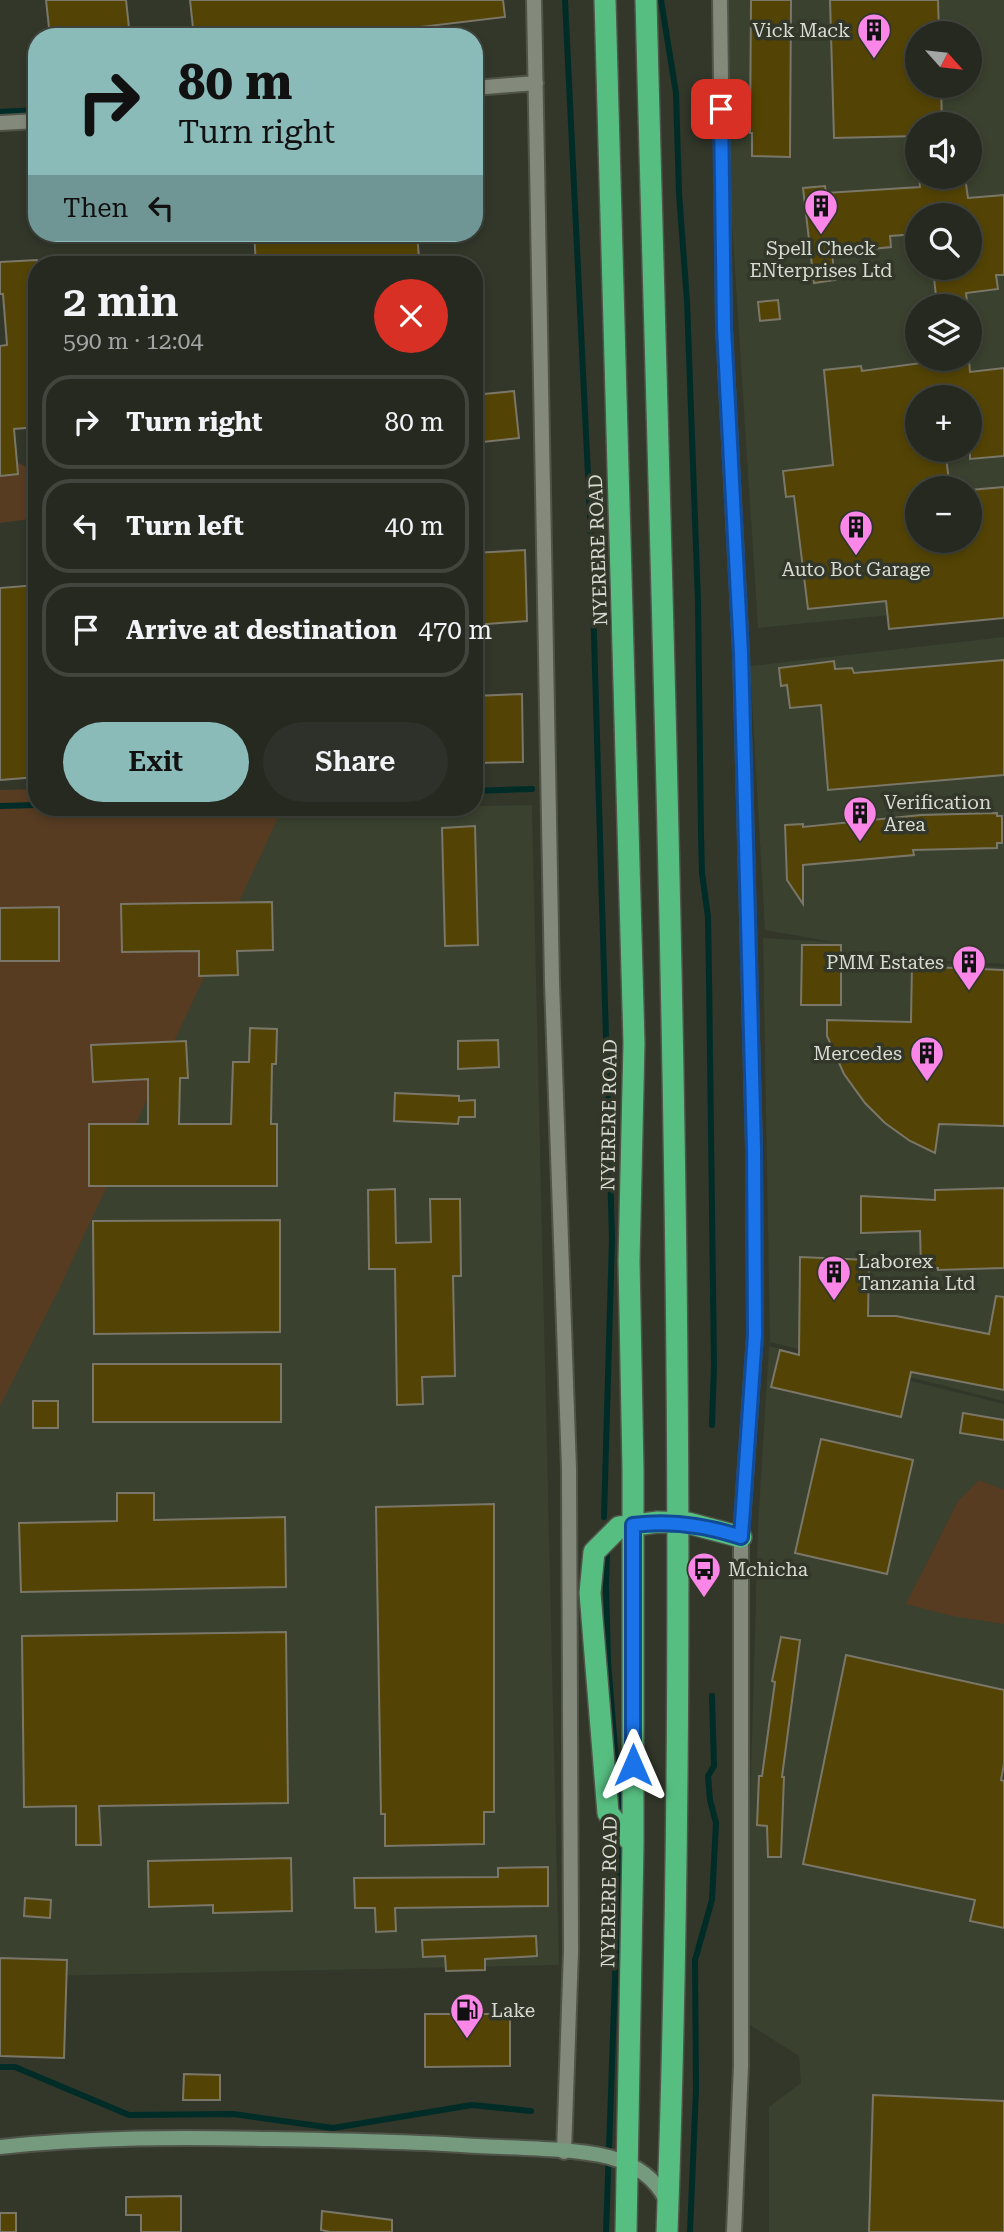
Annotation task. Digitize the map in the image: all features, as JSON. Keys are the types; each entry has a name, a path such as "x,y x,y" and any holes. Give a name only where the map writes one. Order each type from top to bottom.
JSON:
{"highway":[{"name":"NYERERE ROAD","path":"605,0 633,981 629,1261 633,1525 633,1844 626,2232"},
{"path":"646,0 671,974 678,1523 676,1893 667,2232"},
{"path":"633,1844 608,1813 590,1593 594,1552 619,1527 658,1522 688,1523 741,1537"}],"street":[{"path":"534,0 552,970 569,1469 571,1951 564,2152"},
{"path":"720,0 724,328 741,653 754,1136 755,1335 741,1537 741,2001 734,2232"},
{"path":"483,87 536,83"},
{"path":"0,124 28,122"},
{"path":"0,2147 56,2141 153,2137 405,2142 564,2152 609,2158 627,2164 650,2177 660,2188 668,2205"}],"shaded area":[{"path":"728,0 1004,0 1004,604 758,628 729,178"},
{"path":"0,454 28,468 28,519 0,523"},
{"path":"1004,637 1004,964 852,957 1004,967 1004,1401 770,1342 763,938 833,942 765,930 750,666"},
{"path":"28,789 28,816 279,816 60,1287 0,1406 0,790"},
{"path":"532,805 559,1965 0,1977 0,816 483,816 483,806"},
{"path":"769,1346 1004,1404 1004,2232 769,2232 769,2107 801,2083 799,2056 744,2021 758,1525"},
{"path":"979,1480 1004,1490 1004,1624 952,1616 906,1604 958,1501"}],"building":[{"path":"46,0 126,0 129,28 49,28"},
{"path":"190,0 503,0 505,17 413,28 193,28"},
{"name":"Vick Mack","path":"751,0 791,0 790,157 752,156"},
{"name":"Vick Mack","path":"830,0 938,0 939,21 905,21 905,98 941,98 942,112 905,112 905,136 834,138"},
{"path":"825,186 826,193 905,188 967,189 968,198 1004,195 1004,275 996,275 998,289 966,294 936,294 934,280 982,280 982,203 905,203 905,235 890,236 891,247 832,253 835,280 814,283 803,188"},
{"path":"255,242 418,242 419,256 255,256"},
{"path":"28,260 28,428 14,429 18,474 0,476 0,346 7,345 3,294 0,294 0,262"},
{"path":"778,300 780,319 760,321 758,302"},
{"path":"905,365 905,371 970,372 1004,368 1004,456 982,458 982,385 905,385 905,462 947,462 948,476 905,476 905,553 982,553 982,489 1004,487 1004,618 889,629 886,601 808,609 794,496 786,497 783,471 833,465 824,370 861,366 862,371"},
{"path":"514,391 519,438 483,442 483,394"},
{"path":"525,550 527,621 483,624 483,552"},
{"path":"28,586 28,778 0,780 0,588"},
{"path":"1004,660 1004,775 828,790 821,705 790,708 787,685 781,686 779,668 834,661 835,669 852,668 854,673"},
{"path":"522,694 523,762 483,763 483,696"},
{"path":"997,813 997,816 1002,816 1002,843 997,843 997,848 913,850 914,855 803,865 803,904 787,880 785,825 803,824 803,827 921,815"},
{"path":"475,826 478,945 445,946 442,828"},
{"path":"272,902 273,950 237,951 238,975 199,976 199,951 122,952 121,904"},
{"path":"59,907 59,961 0,961 0,908"},
{"path":"802,945 841,945 841,1005 801,1005"},
{"name":"Mercedes","path":"912,962 930,962 930,967 1004,970 1004,1126 939,1124 935,1153 910,1141 885,1123 865,1103 844,1074 827,1036 827,1020 911,1022"},
{"path":"250,1028 277,1029 276,1064 272,1064 271,1124 277,1124 277,1186 89,1186 89,1124 148,1124 148,1079 93,1082 91,1045 186,1041 188,1078 180,1078 179,1124 231,1124 233,1062 249,1062"},
{"path":"498,1040 499,1067 458,1069 458,1041"},
{"path":"395,1093 459,1096 459,1101 475,1100 475,1117 459,1117 458,1124 394,1121"},
{"path":"1004,1188 1004,1268 921,1268 920,1231 861,1233 861,1196 935,1200 935,1190"},
{"path":"395,1189 396,1243 431,1242 430,1199 460,1199 461,1276 453,1276 455,1376 422,1377 423,1404 397,1405 395,1269 369,1269 368,1190"},
{"path":"280,1220 280,1332 94,1334 93,1221"},
{"path":"800,1257 869,1260 868,1316 896,1316 989,1334 996,1296 1004,1297 1004,1390 911,1372 901,1417 771,1387 780,1350 799,1355"},
{"path":"93,1364 281,1364 281,1422 93,1422"},
{"path":"33,1401 58,1401 58,1428 33,1428"},
{"path":"963,1413 1004,1420 1004,1440 960,1433"},
{"path":"821,1439 913,1460 887,1574 795,1553"},
{"path":"117,1493 154,1493 154,1520 285,1517 286,1587 21,1592 19,1523 117,1521"},
{"path":"494,1504 494,1812 484,1812 484,1844 385,1846 385,1814 381,1814 376,1507"},
{"path":"286,1632 288,1803 99,1806 101,1845 76,1845 76,1806 24,1807 22,1636"},
{"path":"781,1637 800,1640 782,1777 781,1857 768,1857 767,1826 757,1825 759,1776 762,1776 775,1682 772,1681"},
{"path":"846,1655 1004,1690 1004,1764 1001,1780 1004,1781 1004,1928 970,1921 975,1900 803,1864"},
{"path":"291,1858 292,1911 213,1913 213,1905 149,1907 148,1861"},
{"path":"548,1867 548,1906 395,1908 396,1931 376,1932 375,1908 355,1908 354,1878 498,1877 498,1868"},
{"path":"25,1898 51,1900 50,1918 24,1916"},
{"path":"536,1936 537,1956 485,1959 485,1970 446,1971 445,1956 423,1957 422,1940"},
{"path":"0,1958 67,1960 64,2058 0,2056"},
{"name":"Lake","path":"425,2014 510,2014 510,2066 425,2067"},
{"path":"184,2074 220,2075 220,2100 183,2100"},
{"path":"873,2095 1004,2101 1004,2232 869,2232"},
{"path":"181,2196 181,2232 141,2232 141,2215 126,2215 126,2197"},
{"path":"322,2211 392,2220 392,2232 321,2230"},
{"path":"0,2213 16,2213 16,2232 0,2232"}],"waterway":[{"path":"565,0 591,537 612,1238 604,1517"},
{"path":"661,0 676,93 698,602 702,873 708,917 714,1365 712,1425"},
{"path":"0,112 28,110"},
{"path":"483,791 532,789"},
{"path":"0,806 28,805"},
{"path":"607,1553 608,1662 621,1821"},
{"path":"690,2232 696,2089 695,1960 712,1900 716,1823 708,1776 714,1766 712,1696"},
{"path":"606,2232 620,1839"},
{"path":"0,2067 15,2067 129,2115 233,2114 333,2128 472,2105 531,2111"}],"place":[{"name":"Vick Mack","path":"874,60"},
{"name":"Spell Check ENterprises Ltd","path":"821,236"},
{"name":"Auto Bot Garage","path":"856,557"},
{"name":"Verification Area","path":"860,843"},
{"name":"PMM Estates","path":"969,992"},
{"name":"Mercedes","path":"927,1083"},
{"name":"Laborex Tanzania Ltd","path":"834,1302"},
{"name":"Mchicha","path":"704,1599"},
{"name":"Lake","path":"467,2040"}],"route":[{"path":"633,1765 633,1525 688,1523 741,1537 747,1481 755,1335 754,1149 746,813 741,653 724,328 721,109"}]}
